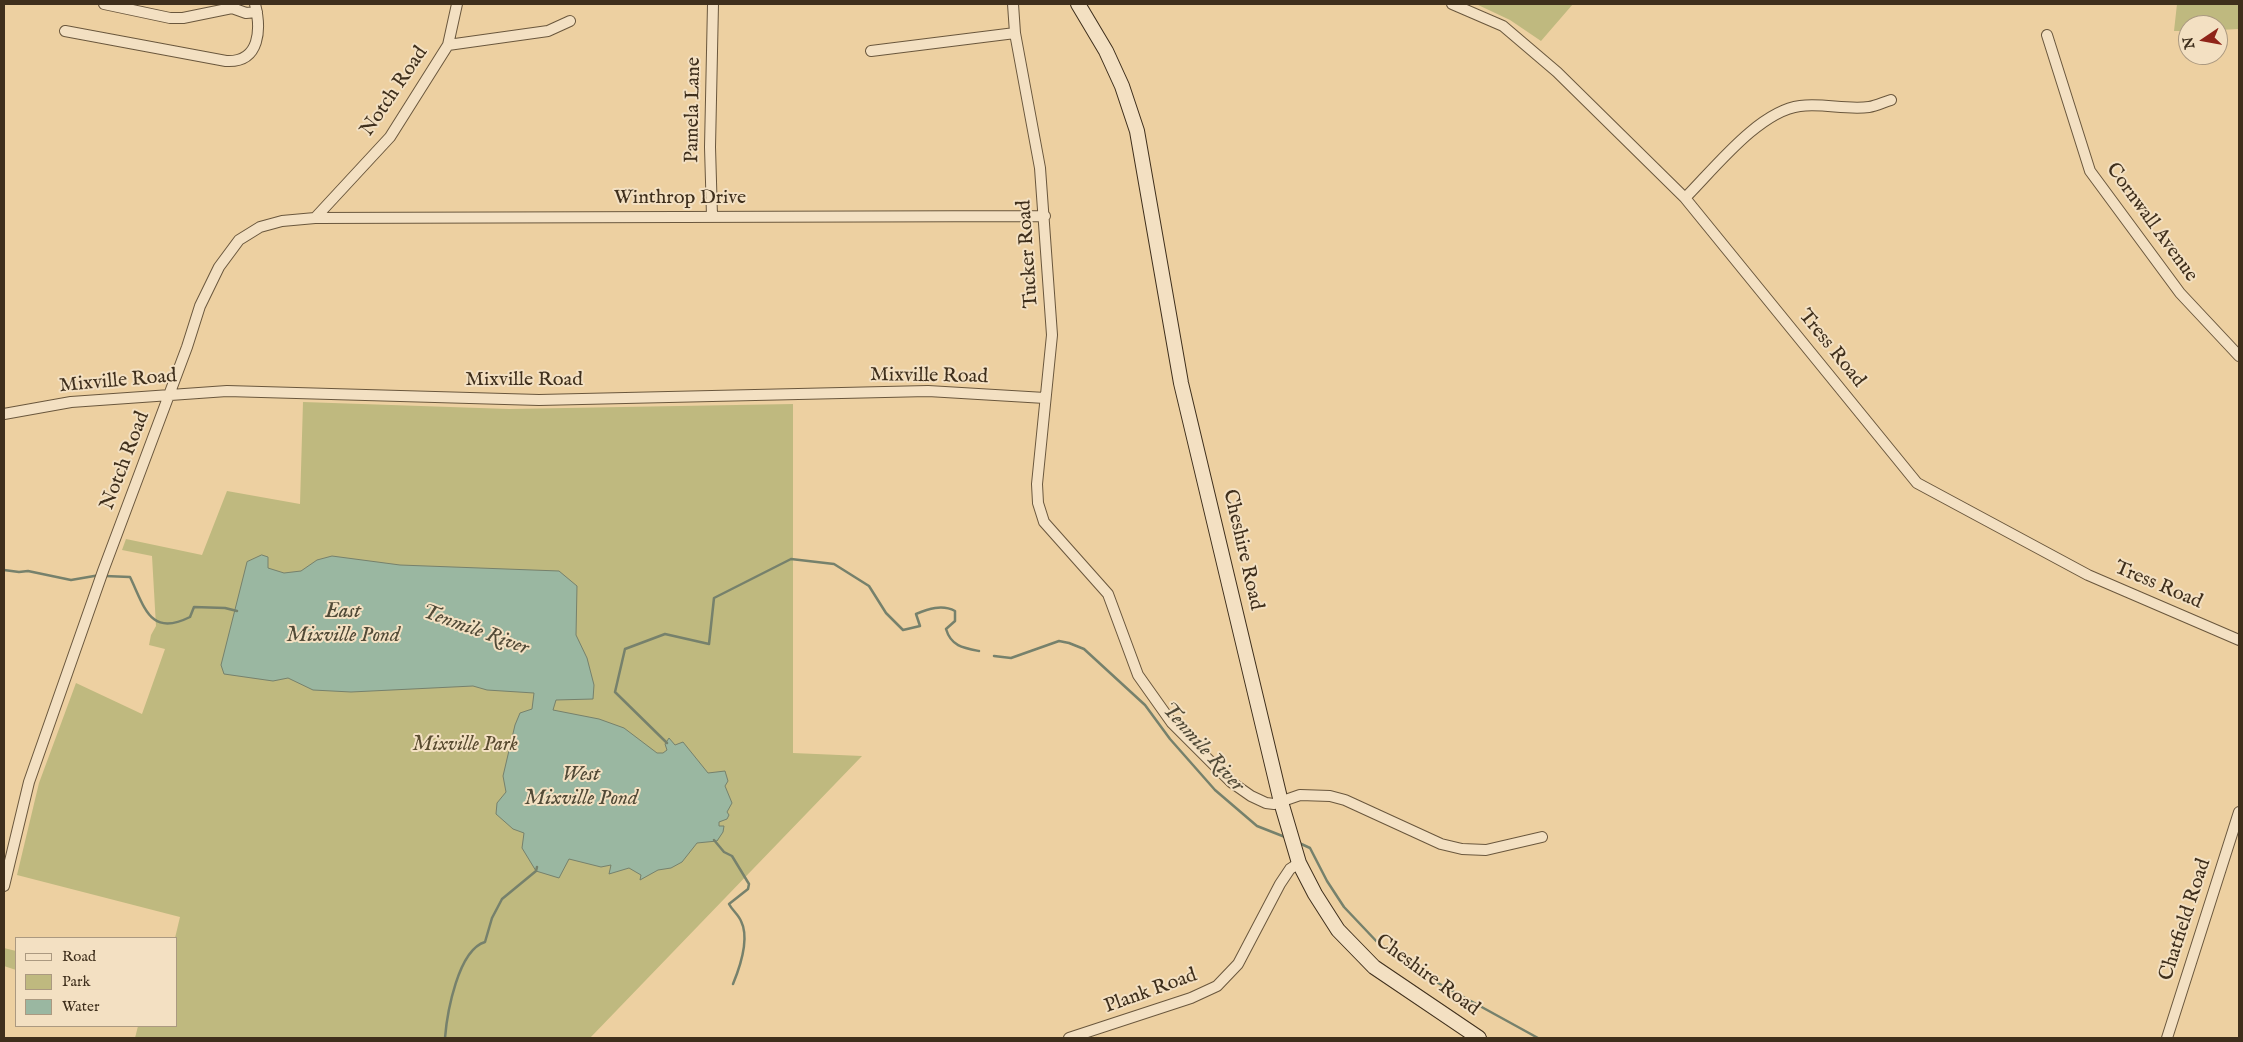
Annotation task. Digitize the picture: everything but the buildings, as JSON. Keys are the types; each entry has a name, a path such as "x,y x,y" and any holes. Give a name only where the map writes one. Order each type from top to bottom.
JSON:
{"main road":[{"name":"Cheshire Road","path":"1078,4 1106,50 1122,86 1137,131 1180,383 1281,802 1299,863 1315,894 1338,930 1374,967 1479,1038"}],"street":[{"path":"65,31 232,61 247,54 256,43 259,26 256,8 246,13 232,8 183,18 170,18 104,4"},
{"name":"Notch Road","path":"4,886 29,782 102,575 170,395 200,306 219,267 239,240 260,227 282,221 315,218 390,137 448,45 457,4"},
{"name":"Pamela Lane","path":"712,216 710,147 713,4"},
{"name":"Tucker Road","path":"1013,4 1015,33 1040,168 1045,216 1052,335 1037,484 1038,503 1044,522 1108,594 1138,675 1172,723 1231,782 1251,796 1266,803 1274,804 1281,802"},
{"name":"Tress Road","path":"1452,4 1503,26 1558,72 1685,198 1918,483 2088,575 2239,640"},
{"path":"448,45 548,31 570,21"},
{"path":"871,51 1015,33"},
{"name":"Cornwall Avenue","path":"2047,35 2090,171 2180,293 2239,356"},
{"path":"1685,198 1754,128 1768,117 1783,110 1800,106 1870,107 1891,100"},
{"name":"Winthrop Drive","path":"315,218 1045,216"},
{"name":"Mixville Road","path":"4,414 71,402 227,391 539,400 928,391 1045,398"},
{"path":"1281,802 1300,795 1330,796 1373,812 1441,844 1462,849 1486,850 1542,837"},
{"name":"Chatfield Road","path":"2167,1038 2239,812"},
{"name":"Plank Road","path":"1069,1038 1191,998 1217,986 1238,964 1280,884 1290,870 1299,863"}],"green space":[{"path":"1476,4 1573,4 1541,41 1510,20"},
{"path":"2177,4 2239,4 2239,29 2228,30 2228,15 2178,15 2178,31 2174,31"},
{"name":"Mixville Park","path":"303,402 509,409 793,404 793,753 862,756 590,1038 135,1038 138,1027 178,1027 178,937 175,937 180,917 17,875 39,783 76,683 142,714 165,649 149,645 151,635 156,626 152,556 122,550 126,539 202,555 227,491 300,504"},
{"path":"4,948 15,951 15,970 4,966"}],"water":[{"name":"East Mixville Pond","path":"262,555 268,557 268,568 284,573 301,571 317,560 332,556 400,565 559,571 577,586 576,635 587,658 594,685 593,699 556,700 553,710 599,719 624,728 657,753 663,753 667,750 665,744 669,738 675,745 683,742 708,773 725,771 728,781 725,786 732,803 727,812 729,815 727,819 719,822 719,826 724,826 723,832 717,841 697,843 682,862 671,868 658,870 640,880 641,875 629,868 609,874 611,865 601,867 569,859 559,878 536,871 522,848 524,833 513,829 496,814 497,803 506,792 503,776 515,725 520,713 532,709 534,693 487,690 473,686 351,692 313,690 288,678 273,681 224,674 221,665 247,562"}],"waterway":[{"name":"Tenmile River","path":"667,743 615,692 625,649 665,634 709,644 714,598 791,559 834,564 869,586 886,613 903,630 920,626 916,614 921,612 940,608 955,611 955,621 946,629 948,635 954,643 979,651"},
{"name":"Tenmile River","path":"4,570 28,571 71,580 100,575"},
{"name":"Tenmile River","path":"105,576 130,577 145,609 157,621 166,624 190,617 194,607 225,608 237,611"},
{"name":"Tenmile River","path":"994,656 1011,658 1059,641 1084,649 1145,705 1170,739 1215,790 1257,826 1285,837"},
{"path":"714,840 724,852 732,856 749,884 748,889 729,904 741,921 745,936 741,961 733,984"},
{"name":"Tenmile River","path":"1297,842 1310,848 1327,881 1344,907 1380,945 1405,956 1438,983 1538,1038"},
{"path":"445,1038 451,999 461,969 476,947 485,942 492,918 502,899 536,871 537,867"}],"water label":[{"name":"West Mixville Pond","path":"581,788"}]}
